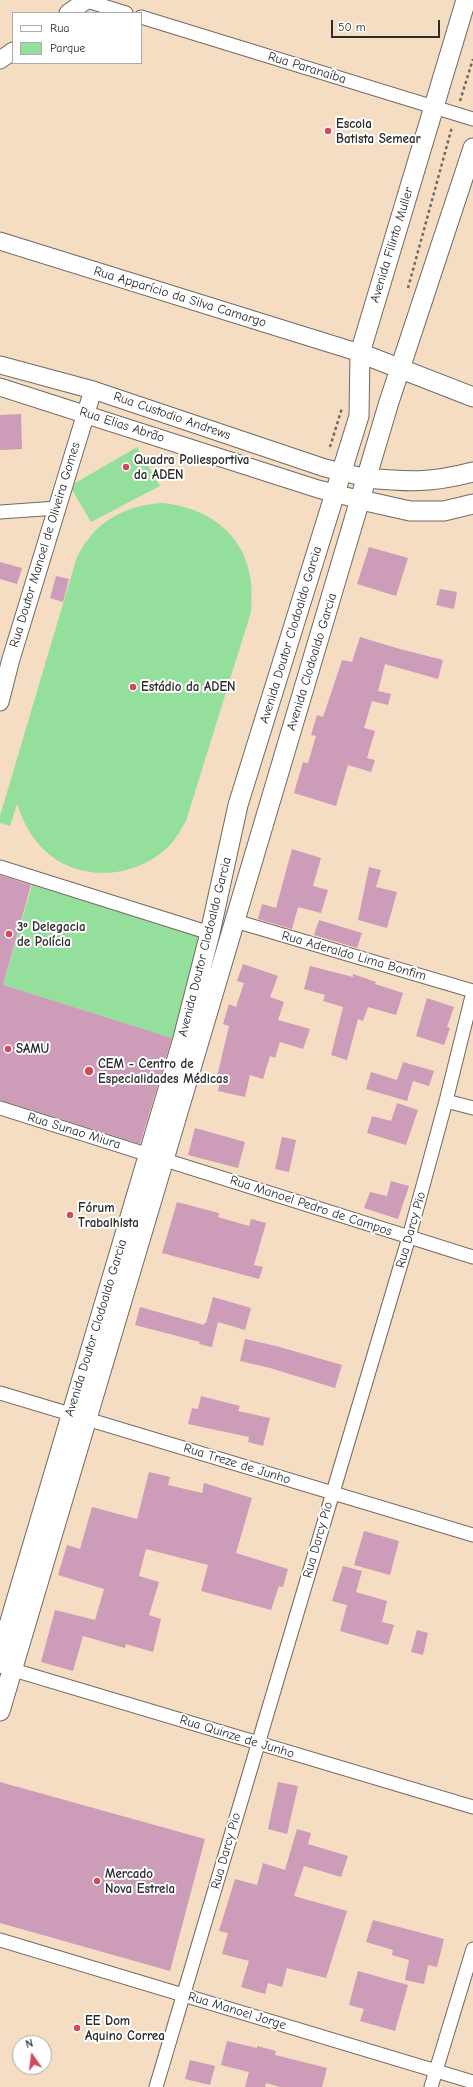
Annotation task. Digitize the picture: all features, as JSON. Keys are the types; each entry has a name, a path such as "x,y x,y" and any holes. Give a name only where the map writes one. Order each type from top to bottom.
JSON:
{"main road":[{"name":"Avenida Filinto Muller","path":"335,493 359,416 360,353 466,0"},
{"path":"401,368 473,148"},
{"path":"360,353 473,397"},
{"name":"Avenida Clodoaldo Garcia","path":"235,921 389,402 401,368"},
{"path":"367,478 409,482 445,480 473,472"},
{"name":"Avenida Doutor Clodoaldo Garcia","path":"156,1157 182,1042 210,933 238,805 335,493"},
{"path":"361,500 410,511 444,511 473,504"},
{"path":"280,669 307,678"},
{"path":"269,704 297,713"},
{"name":"Avenida Doutor Clodoaldo Garcia","path":"0,1711 6,1668 78,1416 156,1157 235,921"},
{"name":"Avenida Doutor Clodoaldo Garcia","path":"0,1655 78,1416"}],"street":[{"path":"69,12 86,0 123,12"},
{"name":"Rua Paranaíba","path":"142,18 473,119"},
{"path":"0,60 12,52"},
{"name":"Rua Apparício da Silva Camargo","path":"0,242 360,353"},
{"name":"Rua Custodio Andrews","path":"0,365 93,390 342,473 367,478"},
{"name":"Rua Elias Abrão","path":"0,387 361,500"},
{"name":"Rua Doutor Manoel de Oliveira Gomes","path":"0,702 5,659 57,508 93,390"},
{"path":"0,512 57,508"},
{"path":"0,867 210,933"},
{"name":"Rua Aderaldo Lima Bonfim","path":"235,921 473,991"},
{"name":"Rua Darcy Pio","path":"156,2087 409,1237 446,1100 473,991"},
{"path":"446,1100 473,1108"},
{"name":"Rua Sunao Miura","path":"0,1108 156,1157"},
{"name":"Rua Manoel Pedro de Campos","path":"156,1157 473,1256"},
{"name":"Rua Treze de Junho","path":"0,1393 473,1535"},
{"name":"Rua Quinze de Junho","path":"6,1668 473,1807"},
{"name":"Rua Manoel Jorge","path":"0,1940 473,2082"},
{"path":"432,2087 473,1949"}],"path":[{"path":"406,295 456,113 473,59"}],"green space":[{"name":"Quadra Poliesportiva da ADEN","path":"137,447 160,486 91,522 70,486"},
{"path":"163,503 185,507 203,514 219,524 232,537 242,552 249,570 252,590 251,612 186,821 178,834 169,846 154,858 138,866 120,871 102,873 83,871 66,865 50,855 37,842 25,824 17,804 10,826 0,823 0,816 76,560 91,536 100,526 111,518 135,508"},
{"path":"32,885 192,932 204,937 178,1040 3,985"}],"building":[{"path":"21,414 22,449 0,450 0,415"},
{"path":"369,547 408,558 396,596 357,584"},
{"path":"0,562 22,568 17,584 0,579"},
{"path":"56,576 69,579 63,602 50,598"},
{"path":"440,589 457,592 454,609 436,605"},
{"path":"360,637 443,660 438,679 385,664 378,691 391,694 388,705 372,701 364,728 375,731 367,758 375,760 371,772 348,765 336,806 294,793 303,762 308,763 316,736 311,735 317,715 323,717 342,660 352,662"},
{"path":"292,849 321,858 313,886 328,890 321,913 298,907 292,929 258,919 262,904 276,908"},
{"path":"369,867 381,870 376,887 397,892 387,928 358,920"},
{"name":"3º Delegacia de Polícia","path":"0,875 31,885 3,985 0,984"},
{"path":"319,920 362,933 357,948 314,935"},
{"path":"243,964 278,976 270,997 284,1002 278,1020 310,1029 303,1049 280,1042 275,1058 270,1056 263,1079 250,1075 245,1097 218,1091 220,1082 216,1081 229,1026 223,1024 229,1004 236,1007 244,983 237,981"},
{"path":"310,966 353,977 353,974 376,982 375,984 403,993 396,1015 368,1007 363,1021 358,1019 347,1060 331,1055 343,1007 323,1001 325,995 304,989"},
{"name":"CEM - Centro de Especialidades Médicas","path":"0,984 172,1038 140,1144 0,1100"},
{"path":"427,998 454,1007 447,1027 450,1028 444,1045 416,1036"},
{"path":"403,1062 434,1071 429,1086 413,1081 407,1101 366,1089 371,1072 397,1080"},
{"path":"397,1103 418,1110 406,1145 367,1133 372,1116 391,1121"},
{"path":"195,1128 245,1142 238,1168 188,1155"},
{"path":"282,1137 296,1140 289,1172 275,1169"},
{"path":"391,1181 409,1186 398,1219 364,1208 370,1192 387,1196"},
{"path":"177,1202 219,1213 218,1217 249,1226 251,1219 266,1223 254,1265 263,1267 259,1279 162,1253"},
{"path":"213,1297 251,1308 245,1330 218,1322 212,1347 199,1344 200,1342 135,1325 140,1307 204,1325 204,1323 206,1323"},
{"path":"245,1339 276,1346 342,1365 335,1388 270,1368 240,1361"},
{"path":"201,1396 240,1406 238,1411 270,1418 263,1446 248,1442 249,1437 188,1424 192,1408 198,1409"},
{"path":"149,1472 170,1477 168,1485 202,1493 204,1483 252,1498 236,1553 288,1569 283,1587 279,1586 271,1610 201,1591 208,1565 146,1549 139,1576 159,1582 149,1615 161,1619 153,1652 126,1644 125,1648 83,1636 73,1671 41,1662 55,1610 95,1620 104,1589 58,1575 67,1545 80,1549 92,1507 137,1519"},
{"path":"364,1531 399,1541 390,1575 354,1565"},
{"path":"343,1566 362,1571 356,1592 387,1601 382,1622 394,1625 388,1645 340,1631 347,1605 332,1601"},
{"path":"417,1630 428,1633 423,1655 411,1652"},
{"name":"Mercado Nova Estrela","path":"0,1782 205,1839 170,1971 0,1923"},
{"path":"278,1782 298,1786 287,1834 268,1829"},
{"path":"297,1829 311,1833 308,1844 348,1856 341,1877 304,1866 294,1896 347,1911 326,1978 287,1968 282,1987 268,1983 265,1994 241,1987 249,1961 222,1954 228,1933 219,1931 235,1879 257,1885 263,1863 285,1870"},
{"path":"373,1920 444,1939 437,1967 428,1965 424,1984 405,1980 409,1960 392,1955 393,1950 366,1942"},
{"path":"358,1971 408,1985 395,2031 360,2021 364,2009 349,2005"},
{"path":"227,2041 276,2051 275,2055 327,2068 322,2087 280,2087 266,2083 265,2087 245,2087 249,2072 221,2065"},
{"path":"190,2060 215,2066 210,2085 185,2079"}],"place":[{"name":"Escola Batista Semear","path":"328,131"},
{"name":"Quadra Poliesportiva da ADEN","path":"126,467"},
{"name":"Estádio da ADEN","path":"133,687"},
{"name":"3º Delegacia de Polícia","path":"9,934"},
{"name":"SAMU","path":"8,1049"},
{"name":"CEM - Centro de Especialidades Médicas","path":"89,1071"},
{"name":"Fórum Trabalhista","path":"70,1215"},
{"name":"Mercado Nova Estrela","path":"97,1881"},
{"name":"EE Dom Aquino Correa","path":"77,2028"}]}
